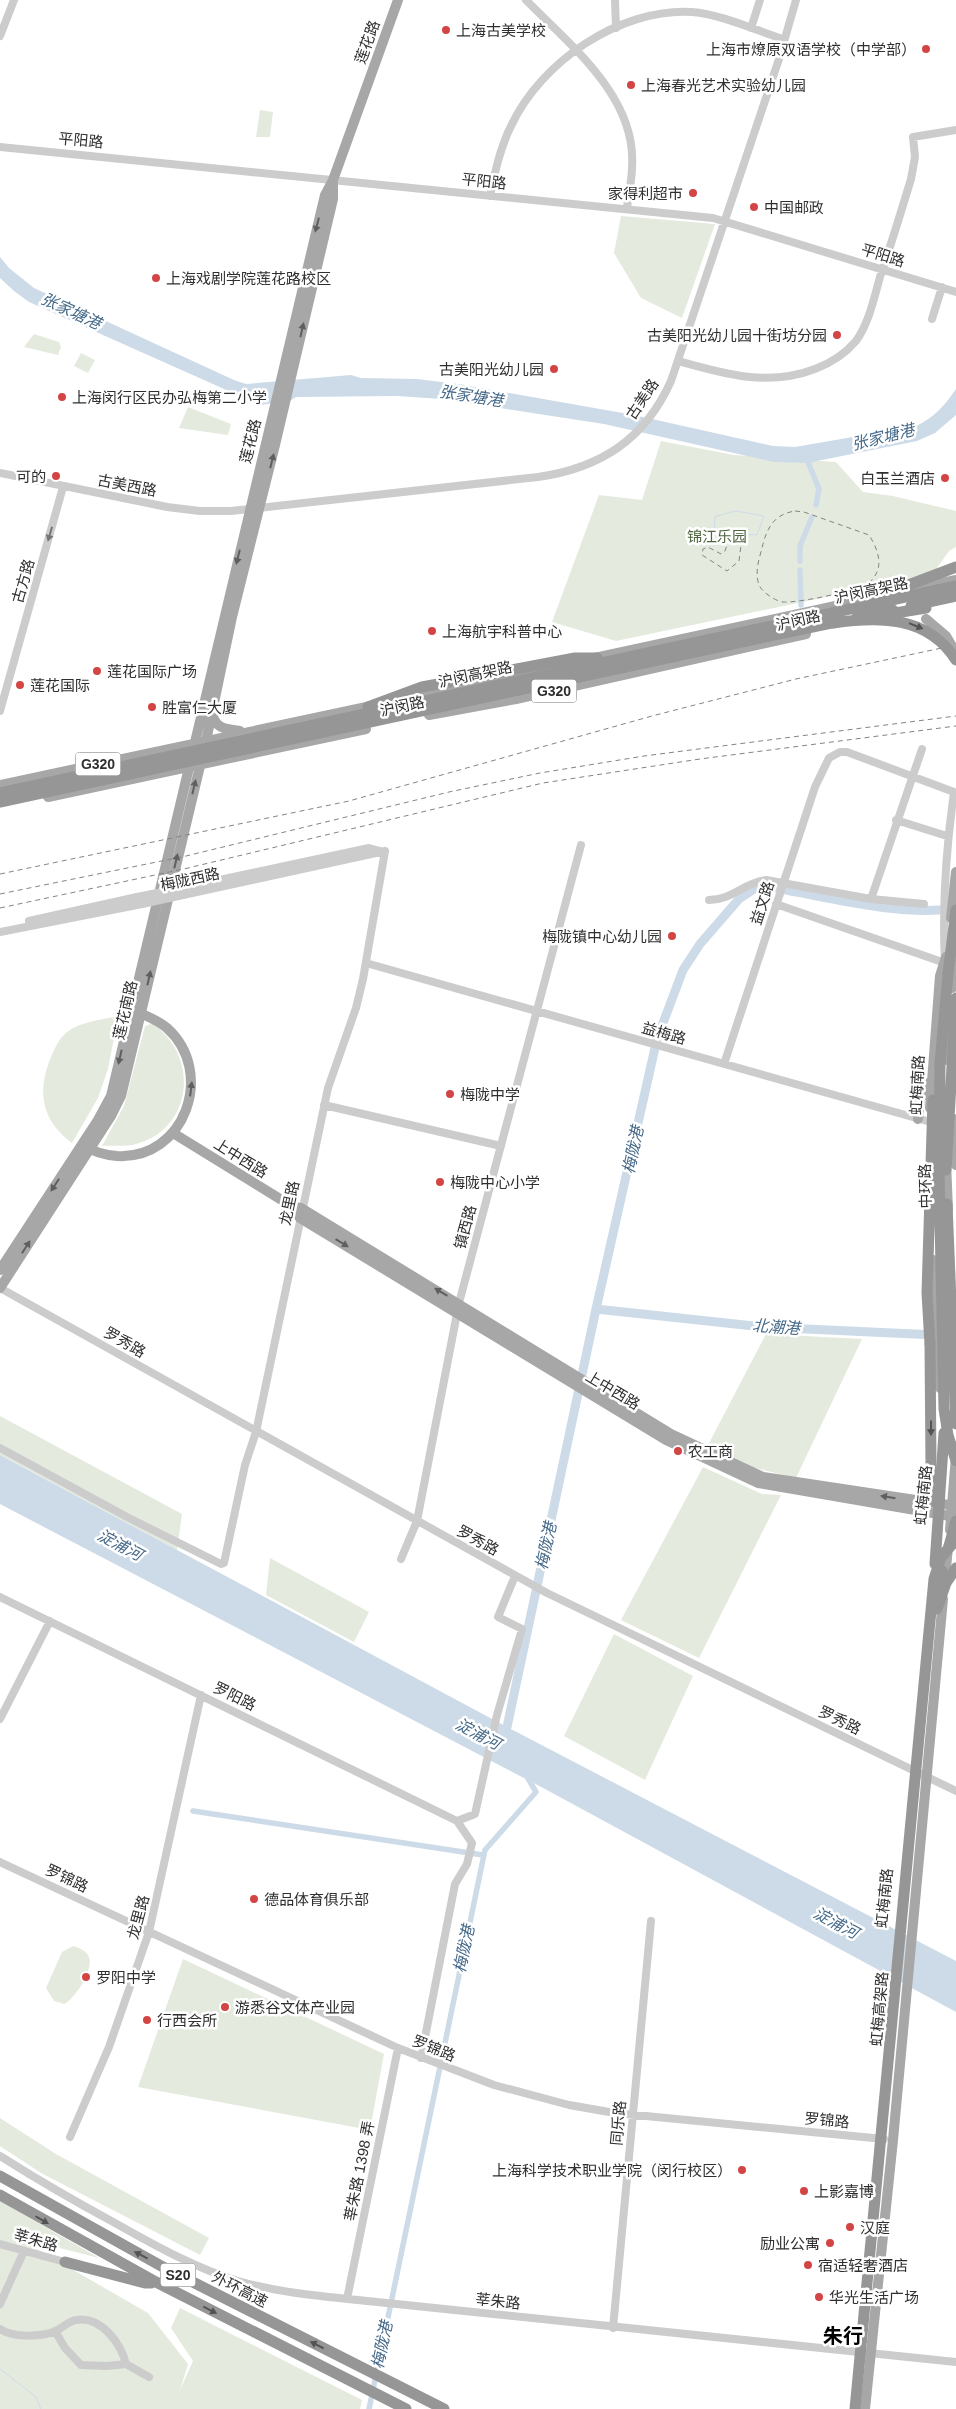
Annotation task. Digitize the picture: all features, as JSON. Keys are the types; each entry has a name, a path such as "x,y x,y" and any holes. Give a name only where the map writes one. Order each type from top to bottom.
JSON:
{"highway":[{"path":"832,618 956,567"},
{"name":"沪闵高架路","path":"0,802 832,618 956,586"},
{"name":"沪闵高架路","path":"0,794 621,658 956,596"},
{"path":"866,618 956,601"},
{"path":"832,618 902,621 926,630 941,641 956,660"},
{"path":"368,707 422,687 576,658 621,658"},
{"name":"中环路","path":"950,915 948,974 940,1064 939,1171 944,1409 948,1435 956,1461"},
{"name":"中环路","path":"956,998 943,1124 956,1424"},
{"path":"936,1509 931,1467 936,1345 927,1293 932,1108 940,1064"},
{"path":"943,1124 956,1156"},
{"path":"934,1612 934,1579 943,1455 944,1409"},
{"path":"934,1612 955,1513"},
{"path":"934,1579 941,1557 956,1540"},
{"path":"934,1612 946,1583 956,1568"},
{"name":"虹梅高架路","path":"855,2409 934,1612"},
{"name":"虹梅高架路","path":"861,2409 934,1612"},
{"name":"外环高速","path":"0,2176 139,2254 444,2409"},
{"name":"S20","path":"0,2196 156,2282 406,2409"},
{"path":"65,2262 145,2283 156,2282"}],"main road":[{"name":"莲花路","path":"207,712 232,617 286,378 333,199 333,180 398,0"},
{"name":"沪闵路","path":"0,785 956,580"},
{"name":"沪闵路","path":"776,619 792,626 956,590"},
{"name":"沪闵路","path":"0,806 438,713 516,699 956,601"},
{"path":"908,611 926,619 946,636 956,653"},
{"path":"207,712 220,728 246,732"},
{"name":"莲花南路","path":"0,1288 85,1147 110,1096 201,742 207,712"},
{"name":"莲花南路","path":"0,1270 121,1096 194,766"},
{"name":"虹梅南路","path":"937,1273 938,1177 952,1027 953,964 950,915 956,872"},
{"name":"虹梅南路","path":"953,964 947,976 944,1020 943,1124 950,1256 956,1274 956,1401"},
{"name":"虹梅南路","path":"953,964 940,976 931,1081 956,1165"},
{"path":"85,1147 106,1155 128,1157 147,1152 173,1133 182,1118 190,1097 192,1078 188,1061 183,1049 168,1028 140,1013"},
{"path":"952,1027 956,1018"},
{"path":"935,1037 944,1020"},
{"path":"918,1119 920,1098 931,1081"},
{"name":"虹梅南路","path":"850,2409 936,1509 942,1470 940,1389 936,1345 939,1321 933,1232 932,1160 943,1124"},
{"name":"上中西路","path":"173,1133 570,1377 671,1434 763,1477 955,1513"},
{"path":"932,1160 938,1177"},
{"path":"933,1232 938,1219"},
{"name":"虹梅南路","path":"865,2409 893,2140 925,1777 955,1513 956,1456"}],"street":[{"path":"0,36 14,0"},
{"path":"526,0 575,49 602,80 625,123 633,166 627,209"},
{"path":"615,0 616,28"},
{"path":"750,28 760,0"},
{"name":"古美路","path":"255,509 558,475 604,458 633,436 652,414 666,392 678,361 779,60 783,39 796,0"},
{"path":"490,196 504,142 518,113 542,80 575,49 616,28 657,16 682,12 703,14 783,39"},
{"path":"678,361 728,375 759,379 790,377 822,366 848,350 861,332 911,179 915,157 913,137 956,130"},
{"name":"平阳路","path":"0,146 724,220 956,292"},
{"path":"932,319 942,287"},
{"name":"古美西路","path":"0,473 181,509 217,512 255,509"},
{"name":"古方路","path":"0,711 64,487"},
{"path":"871,899 896,820 922,748"},
{"name":"益文路","path":"724,1064 815,787 829,758 834,754 847,752 912,776"},
{"path":"912,776 954,792 947,836 945,902 950,915"},
{"path":"896,820 947,836"},
{"name":"镇西路","path":"401,1559 417,1521 458,1307 581,845"},
{"path":"0,927 140,900 186,887 369,848 385,852"},
{"name":"梅陇西路","path":"0,932 140,900 183,895 385,852"},
{"name":"龙里路","path":"0,1448 161,1534 221,1564 225,1561 245,1465 256,1432 298,1211 334,1067 356,1008 385,852"},
{"path":"709,900 726,898 752,882 766,880 871,899 924,904"},
{"path":"776,904 953,964"},
{"name":"益梅路","path":"366,962 918,1119 943,1124"},
{"path":"324,1105 501,1146"},
{"path":"937,1273 956,1274"},
{"name":"罗秀路","path":"0,1288 529,1584 925,1777 956,1790"},
{"path":"421,2058 455,1884 467,1864 472,1843 457,1821 475,1814 496,1721 522,1629 498,1617 516,1576"},
{"name":"罗阳路","path":"0,1597 457,1821"},
{"path":"0,1719 50,1621"},
{"name":"龙里路","path":"70,2137 109,2047 149,1932 201,1695"},
{"name":"罗锦路","path":"0,1862 398,2048 450,2070 549,2100 632,2115 893,2140"},
{"name":"同乐路","path":"613,2328 651,1921"},
{"name":"莘朱路 1398 弄","path":"347,2298 398,2048"},
{"name":"莘朱路","path":"0,2156 133,2233 206,2270 241,2282 281,2290 403,2305 956,2362"},
{"name":"莘朱路","path":"0,2244 65,2262"},
{"path":"0,2304 24,2251"},
{"path":"0,2329 7,2334 42,2335 76,2320 93,2322 109,2333 123,2351 126,2364"},
{"path":"54,2331 81,2365 107,2366 126,2364 149,2377"}],"green space":[{"path":"260,110 273,112 270,137 256,137"},
{"path":"621,216 715,224 682,318 641,298 614,253"},
{"path":"34,334 59,342 61,347 58,355 24,347"},
{"path":"81,353 95,360 88,373 74,366"},
{"path":"188,407 231,424 228,435 179,428"},
{"name":"锦江乐园","path":"661,441 734,455 836,462 863,492 893,496 956,511 956,547 949,551 932,575 616,641 552,622 599,495 642,500"},
{"path":"118,1017 108,1069 98,1098 72,1143 54,1126 45,1107 43,1085 49,1062 58,1042 67,1032 96,1020"},
{"path":"154,1023 172,1043 182,1064 184,1079 179,1107 173,1119 163,1130 151,1138 132,1145 102,1146 124,1106 145,1026"},
{"path":"766,1334 862,1339 796,1478 750,1467 707,1447"},
{"path":"0,1416 182,1514 177,1550 0,1455"},
{"path":"703,1467 762,1494 781,1495 699,1658 621,1620"},
{"path":"270,1558 369,1612 354,1642 266,1595"},
{"path":"614,1634 693,1676 645,1780 564,1736"},
{"path":"73,1946 82,1950 89,1957 89,1969 78,1990 64,2004 54,2001 46,1988 62,1952"},
{"name":"游悉谷文体产业园","path":"183,1959 384,2054 370,2130 138,2087"},
{"path":"0,2118 56,2154 209,2238 200,2255 41,2173 0,2146"},
{"path":"0,2201 99,2258 16,2237 148,2313 188,2364 180,2390 193,2361 171,2328 180,2308 362,2400 360,2409 0,2409"}],"water":[{"name":"张家塘港","path":"0,257 9,268 34,288 246,384 351,375 361,378 417,379 458,384 634,415 773,446 795,447 916,426 939,410 956,389 956,415 935,433 917,441 807,463 774,462 604,424 442,399 397,396 296,397 290,401 260,405 29,302 0,278"},
{"name":"淀浦河","path":"0,1455 507,1727 956,1961 956,2012 545,1789 0,1504"}],"waterway":[{"path":"806,457 819,489 816,505"},
{"path":"736,511 764,516 757,535 716,533 714,531 715,517 736,511"},
{"path":"800,561 800,546 812,517"},
{"path":"800,570 801,605"},
{"name":"梅陇港","path":"507,1727 596,1309 657,1039 683,970 700,944 739,899 754,889 769,887 836,900 907,910 951,909"},
{"name":"北潮港","path":"596,1309 763,1327 936,1335"},
{"name":"梅陇港","path":"369,2409 485,1850 536,1792 526,1775"},
{"path":"193,1811 483,1855"},
{"path":"0,2369 35,2396 41,2409"}],"railway":[{"path":"795,511 804,512 869,535 879,559 878,569 871,581 848,591 800,601 783,602 776,600 766,593 759,585 757,575 765,537 770,526 778,518 788,512 795,511"},
{"path":"737,531 742,537 739,561 727,571 702,555 703,549 708,547 721,554 725,551 731,533 737,531"},
{"path":"0,874 349,801 652,716 796,679 956,645"},
{"path":"0,894 186,856 449,792 540,773 644,756 956,716"},
{"path":"0,908 188,868 543,783 700,759 956,726"}],"place":[{"name":"上海古美学校","path":"446,30"},
{"name":"上海市燎原双语学校（中学部）","path":"926,49"},
{"name":"上海春光艺术实验幼儿园","path":"631,85"},
{"name":"家得利超市","path":"693,193"},
{"name":"中国邮政","path":"754,207"},
{"name":"上海戏剧学院莲花路校区","path":"156,278"},
{"name":"古美阳光幼儿园十街坊分园","path":"837,335"},
{"name":"古美阳光幼儿园","path":"554,369"},
{"name":"上海闵行区民办弘梅第二小学","path":"62,397"},
{"name":"可的","path":"56,476"},
{"name":"白玉兰酒店","path":"945,478"},
{"name":"上海航宇科普中心","path":"432,631"},
{"name":"莲花国际广场","path":"97,671"},
{"name":"莲花国际","path":"20,685"},
{"name":"胜富仁大厦","path":"152,707"},
{"name":"梅陇镇中心幼儿园","path":"672,936"},
{"name":"梅陇中学","path":"450,1094"},
{"name":"梅陇中心小学","path":"440,1182"},
{"name":"农工商","path":"678,1451"},
{"name":"德品体育俱乐部","path":"254,1899"},
{"name":"罗阳中学","path":"86,1977"},
{"name":"游悉谷文体产业园","path":"225,2007"},
{"name":"行西会所","path":"147,2020"},
{"name":"上海科学技术职业学院（闵行校区）","path":"742,2170"},
{"name":"上影嘉博","path":"804,2191"},
{"name":"汉庭","path":"850,2227"},
{"name":"励业公寓","path":"830,2243"},
{"name":"宿适轻奢酒店","path":"808,2265"},
{"name":"华光生活广场","path":"819,2297"}],"district":[{"name":"朱行","path":"843,2336"}]}
